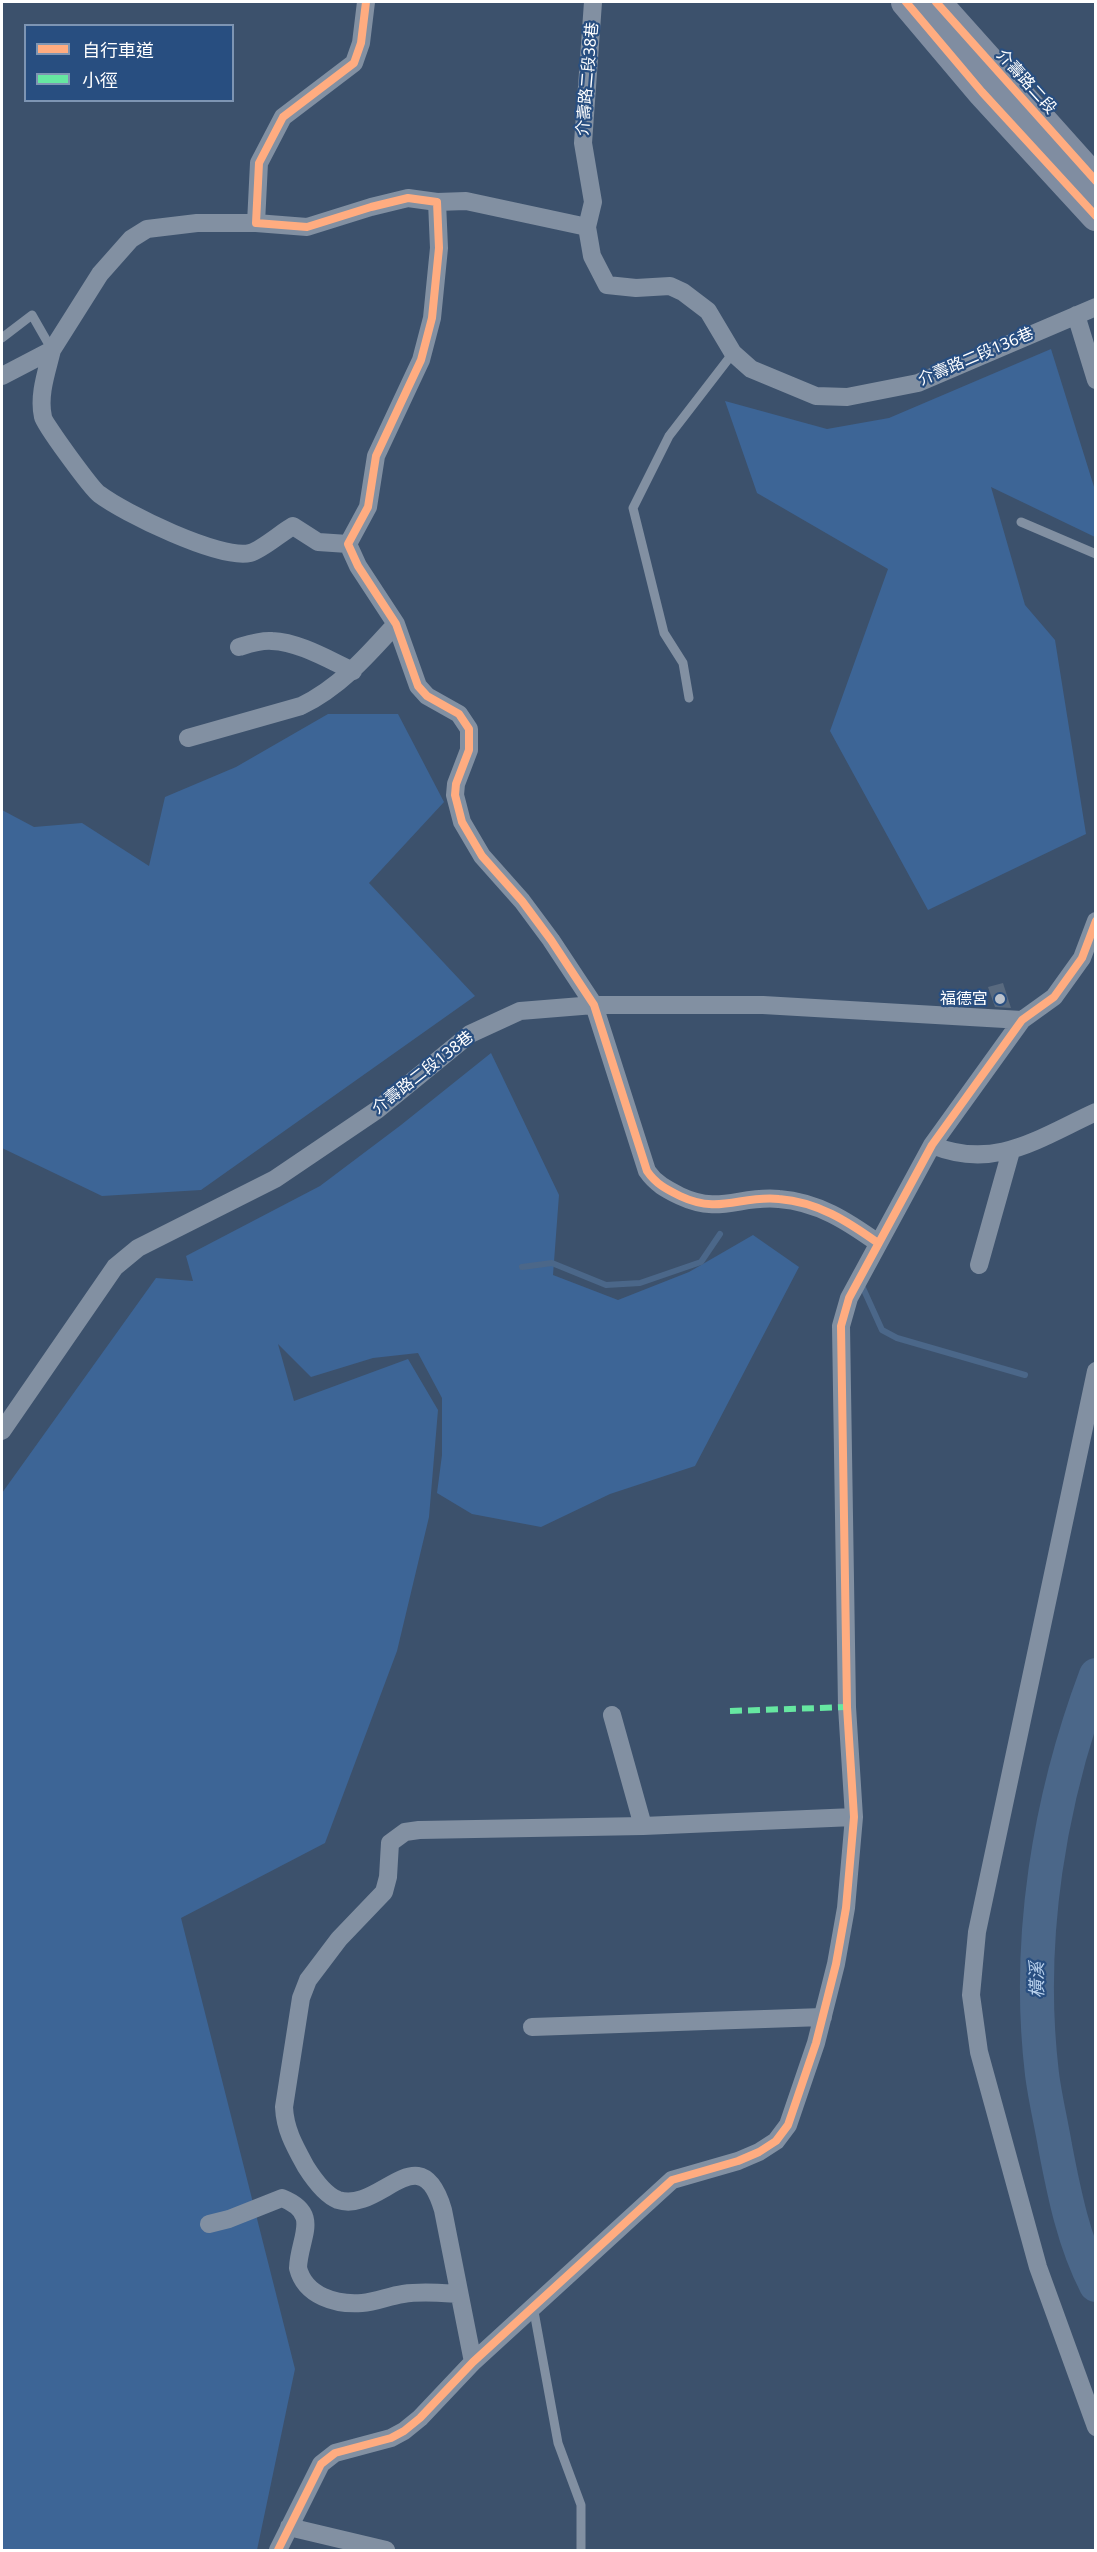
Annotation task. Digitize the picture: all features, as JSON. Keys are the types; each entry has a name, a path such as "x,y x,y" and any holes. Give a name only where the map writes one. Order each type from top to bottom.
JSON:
{"main road":[{"path":"906,2 982,92 1095,216"},
{"name":"介壽路二段","path":"943,6 1095,181"}],"street":[{"path":"256,223 259,163 283,117 354,63 361,44 366,2"},
{"name":"介壽路二段38巷","path":"587,227 592,202 583,143 593,2"},
{"path":"348,544 318,542 293,526 250,552 227,551 193,541 144,521 97,493 43,419 42,395 52,350 100,274 132,239 147,229 197,223 256,223 307,227 408,198 437,202 466,201 587,227"},
{"path":"348,544 368,507 376,456 421,360 432,318 439,248 437,202"},
{"name":"介壽路二段136巷","path":"587,227 592,256 607,285 636,288 670,286 683,292 708,311 733,353 752,369 816,396 847,397 918,383 1095,307"},
{"path":"1076,315 1095,380"},
{"path":"2,376 52,350"},
{"path":"348,544 358,566 396,624 418,686 427,696 459,714 469,729 469,750 456,784 455,795 462,822 470,838 551,940 594,1005 648,1171 655,1182 693,1202 707,1205 764,1199 793,1202 838,1215 878,1243"},
{"path":"189,738 301,706 318,698 353,671 396,624"},
{"path":"238,647 263,641 275,641 298,647 353,671"},
{"path":"278,2550 321,2464 335,2453 391,2438 404,2432 473,2362 672,2180 738,2162 776,2141 788,2125 798,2101 823,2017 846,1908 854,1817 847,1707 841,1326 849,1298 932,1145 1022,1020 1054,997 1082,958 1095,921"},
{"name":"介壽路二段138巷","path":"2,1431 115,1267 138,1248 276,1179 377,1110 470,1034 520,1011 594,1005 763,1005 1022,1020"},
{"path":"932,1145 963,1156 1011,1151 1095,1112"},
{"path":"979,1265 1011,1151"},
{"path":"1095,1371 977,1932 971,1995 979,2052 1038,2267 1095,2427"},
{"path":"612,1715 643,1826"},
{"path":"473,2362 443,2210 431,2182 423,2176 411,2176 365,2197 338,2200 312,2176 288,2133 284,2107 301,1998 308,1980 339,1939 384,1892 388,1877 390,1843 405,1832 643,1826 854,1817"},
{"path":"532,2027 823,2017"},
{"path":"208,2224 229,2219 282,2198 293,2202 301,2210 306,2222 298,2268 300,2276 314,2293 345,2302 362,2303 411,2293 459,2294"},
{"path":"289,2527 386,2550"}],"lane":[{"path":"2,338 32,315 52,350"},
{"path":"688,698 683,663 664,633 633,508 669,436 733,353"},
{"path":"1021,522 1095,554"},
{"path":"533,2307 558,2443 581,2505 581,2550"}],"shaded area":[{"path":"1051,349 1095,490 1095,537 991,487 1025,605 1055,640 1086,834 928,910 830,731 888,569 757,493 725,401 827,429 889,418"},
{"path":"328,714 398,714 444,802 369,883 475,996 201,1190 102,1196 2,1148 2,810 34,827 82,823 149,866 165,797 236,767"},
{"path":"491,1053 559,1195 553,1275 618,1300 689,1272 753,1235 799,1267 695,1466 610,1494 541,1527 472,1514 437,1493 442,1455 442,1398 418,1353 373,1358 311,1377 278,1344 294,1401 408,1359 438,1410 429,1517 397,1651 325,1843 181,1918 295,2369 257,2550 2,2550 2,1493 156,1278 193,1281 186,1256 320,1186"}],"building":[{"name":"福德宮","path":"1003,983 1011,1008 995,1007 988,987"}],"waterway":[{"path":"522,1267 552,1263 606,1285 640,1283 701,1262 720,1234"},
{"path":"863,1288 882,1330 897,1338 1025,1375"},
{"name":"橫溪","path":"1096,1675 1065,1771 1054,1821 1045,1871 1037,1973 1038,2024 1046,2101 1071,2217 1088,2269 1096,2285"}],"marked path":[{"path":"730,1711 847,1707"}],"cycle path":[{"path":"366,2 361,43 354,63 283,117 259,163 256,223 307,227 408,198 437,202 439,248 432,318 421,360 376,456 368,507 348,544 358,566 396,624 418,686 427,696 459,714 469,729 469,750 456,784 455,795 462,822 482,856 522,901 594,1005 647,1171 654,1179 680,1196 707,1204 765,1199 807,1204 843,1220 878,1243"},
{"path":"906,2 982,92 1096,216"},
{"path":"936,2 1096,181"},
{"path":"278,2550 321,2464 335,2453 391,2438 404,2431 420,2418 473,2362 672,2180 738,2161 759,2152 776,2141 788,2125 816,2043 836,1964 846,1908 854,1817 847,1707 841,1326 849,1298 932,1145 1022,1020 1054,997 1082,958 1096,921"}],"place":[{"name":"福德宮","path":"1000,999"}]}
